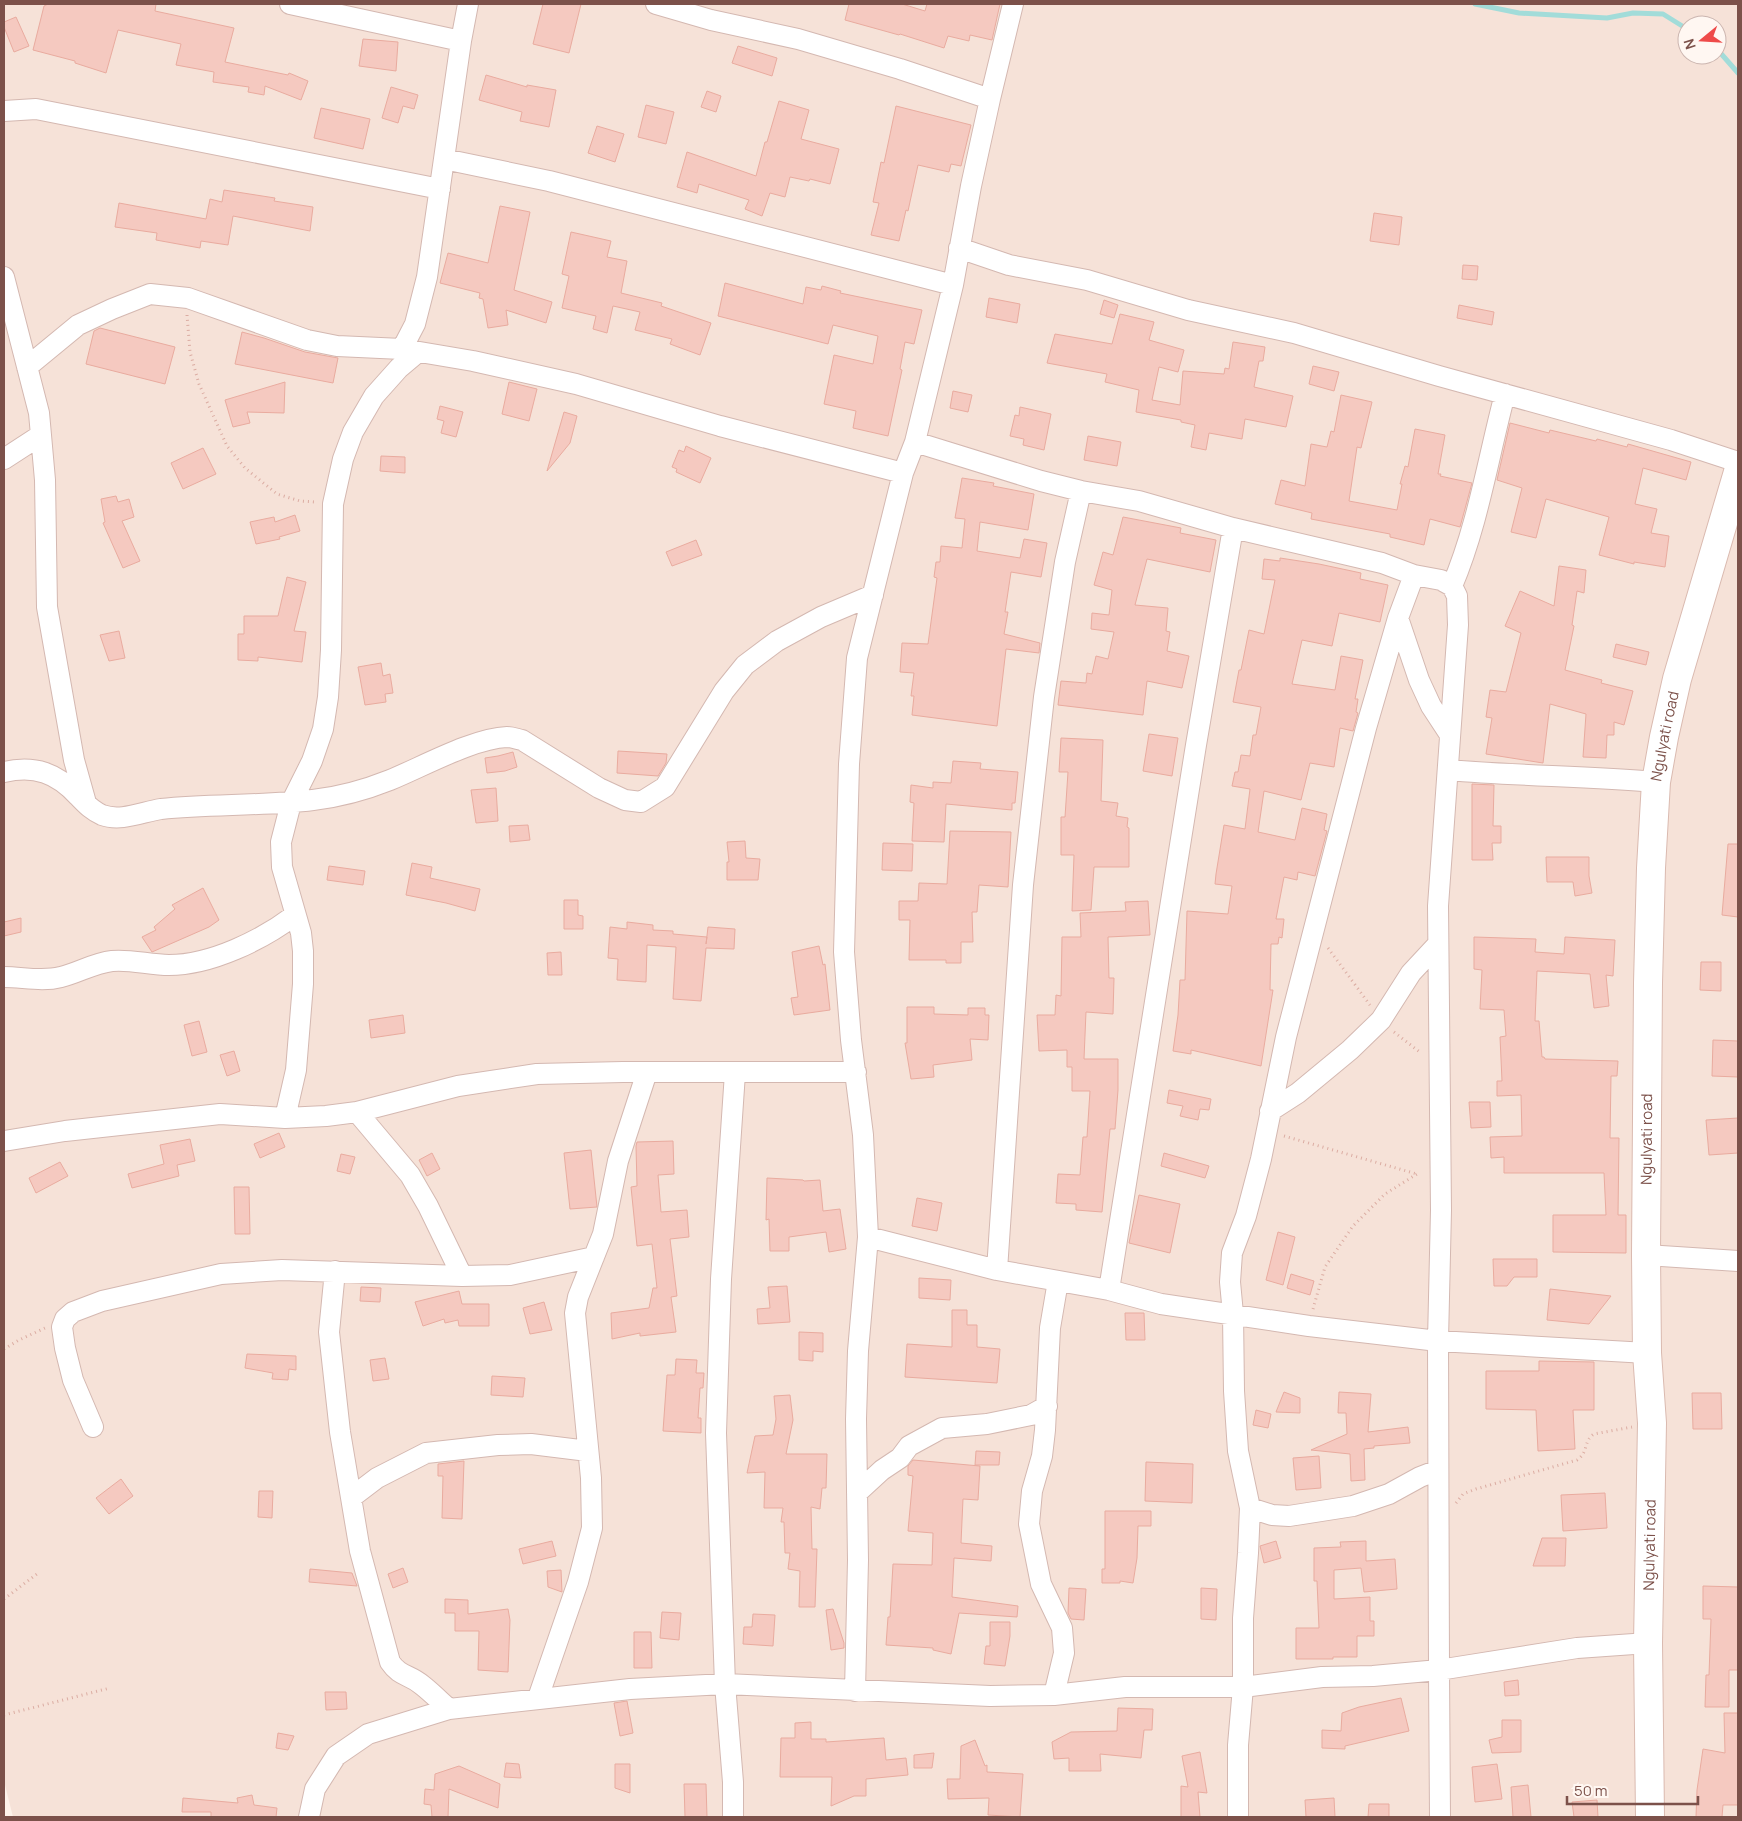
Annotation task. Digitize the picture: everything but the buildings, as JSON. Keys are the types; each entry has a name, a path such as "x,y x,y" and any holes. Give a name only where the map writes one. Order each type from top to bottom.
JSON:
{"main road":[{"name":"Ngulyati road","path":"1650,1817 1648,1643 1652,1423 1647,1353 1646,1255 1648,983 1651,868 1656,782 1677,679 1738,472"}],"street":[{"path":"290,4 460,41"},
{"path":"285,1118 296,1070 303,984 303,951 301,933 282,867 281,842 291,803 312,761 323,729 326,713 331,650 334,548 333,504 343,459 353,432 374,396 399,368 410,351 427,277 460,41 468,4"},
{"path":"656,4 711,20 798,39 900,69 990,99"},
{"path":"855,1691 858,1560 856,1419 858,1351 868,1236 863,1135 844,952 849,764 857,658 903,473 915,442 953,285 990,99 1014,4"},
{"path":"4,111 36,109 440,189"},
{"path":"444,160 549,181 953,285"},
{"path":"959,248 1009,265 1087,280 1188,310 1294,333 1671,440 1738,462"},
{"path":"4,277 39,413 45,480 47,607 74,760 87,807"},
{"path":"27,367 78,325 112,309 150,294 188,298 307,340 337,346 410,351 576,384 720,426 903,473"},
{"path":"1452,586 1471,533 1505,394"},
{"path":"4,459 41,435"},
{"path":"915,442 983,464 1081,491 1139,501 1233,528 1382,563 1414,575 1441,580 1452,586 1457,596 1458,626 1438,906 1440,1065 1438,1670 1440,1817"},
{"path":"997,1270 1022,885 1044,697 1065,562 1081,491"},
{"path":"1109,1290 1196,746 1233,528"},
{"path":"1238,1817 1238,1745 1243,1688 1242,1618 1250,1508 1238,1451 1230,1282 1232,1253 1246,1216 1269,1120 1286,1037 1366,728 1398,618 1414,575"},
{"path":"4,772 16,769 39,770 58,779 78,796 87,807 103,815 117,817 160,809 291,803 324,799 364,790 473,744 508,737 522,740 599,788 625,800 641,802 665,787 724,691 745,665 777,641 821,617 873,595"},
{"path":"1398,618 1430,706 1450,735"},
{"path":"1448,770 1497,774 1598,777 1656,782"},
{"path":"4,977 38,980 59,978 85,970 101,962 117,961 171,965 201,960 225,954 249,943 280,926 295,915"},
{"path":"1269,1120 1350,1050 1381,1020 1411,974 1438,944"},
{"path":"538,1698 578,1582 592,1528 591,1478 575,1313 578,1297 603,1234 618,1161 647,1072"},
{"path":"4,1141 65,1131 220,1114 285,1118 326,1116 357,1112 458,1086 537,1074 856,1072"},
{"path":"733,1817 733,1782 724,1684 716,1433 721,1279 735,1073"},
{"path":"357,1112 410,1175 428,1206 462,1276"},
{"path":"868,1236 997,1270 1109,1290 1161,1304 1309,1326 1438,1341 1647,1353"},
{"path":"1646,1255 1738,1261"},
{"path":"93,1427 73,1380 62,1327 65,1319 73,1312 102,1301 221,1274 282,1270 335,1270 462,1276 510,1275 594,1257"},
{"path":"335,1270 329,1332 340,1432 360,1551 390,1662 396,1671 410,1676 422,1684 449,1709"},
{"path":"1054,1695 1064,1653 1062,1628 1041,1584 1029,1524 1032,1491 1042,1456 1047,1406 1050,1328 1058,1281"},
{"path":"857,1493 882,1470 900,1458 909,1446 942,1428 987,1424 1031,1415 1047,1406"},
{"path":"352,1497 377,1478 426,1453 498,1445 531,1444 588,1451"},
{"path":"1250,1508 1272,1515 1289,1516 1353,1506 1389,1494 1420,1477 1438,1470"},
{"path":"309,1817 315,1789 336,1756 368,1734 449,1709 538,1698 724,1684 990,1696 1054,1695 1125,1687 1243,1688 1322,1677 1373,1676 1438,1670 1577,1648 1648,1643"}],"path":[{"path":"188,298 187,322 190,352 199,384 227,446 245,468 277,494 300,501 333,504"},
{"path":"1314,929 1357,990 1381,1020 1412,1048 1440,1065"},
{"path":"1269,1120 1300,1141 1417,1174 1440,1175"},
{"path":"1309,1326 1316,1293 1325,1267 1338,1247 1353,1226 1385,1194 1417,1174"},
{"path":"4,1349 65,1319"},
{"path":"1438,1521 1463,1494 1577,1460 1583,1456 1589,1437 1594,1434 1652,1423"},
{"path":"4,1599 37,1574"},
{"path":"4,1715 110,1688"}],"shaded area":[{"path":"4,4 1738,4 1738,1817 13,1817 4,1781"}],"waterway":[{"path":"1475,4 1519,13 1607,18 1633,13 1663,14 1677,23"},
{"path":"1727,60 1738,73"}]}
